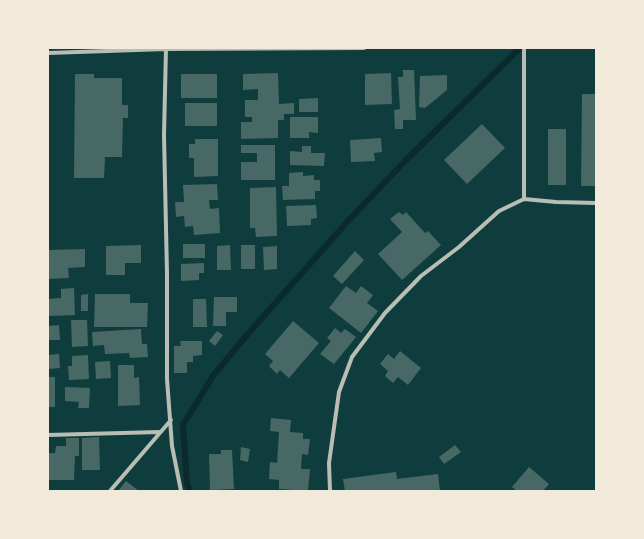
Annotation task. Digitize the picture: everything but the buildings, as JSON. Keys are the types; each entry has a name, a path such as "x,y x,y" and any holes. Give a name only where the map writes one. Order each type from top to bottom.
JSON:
{"street":[{"path":"48,53 166,49 364,48"},
{"path":"524,48 524,200"},
{"path":"166,49 164,135 168,379 172,446 181,491"},
{"path":"330,491 329,463 339,392 352,357 385,313 421,276 459,247 499,211 524,200 596,203"},
{"path":"110,491 171,420"},
{"path":"48,435 160,432"}],"waterway":[{"path":"190,491 187,484 183,425 213,376 246,336 348,221 405,161 520,48"}]}
